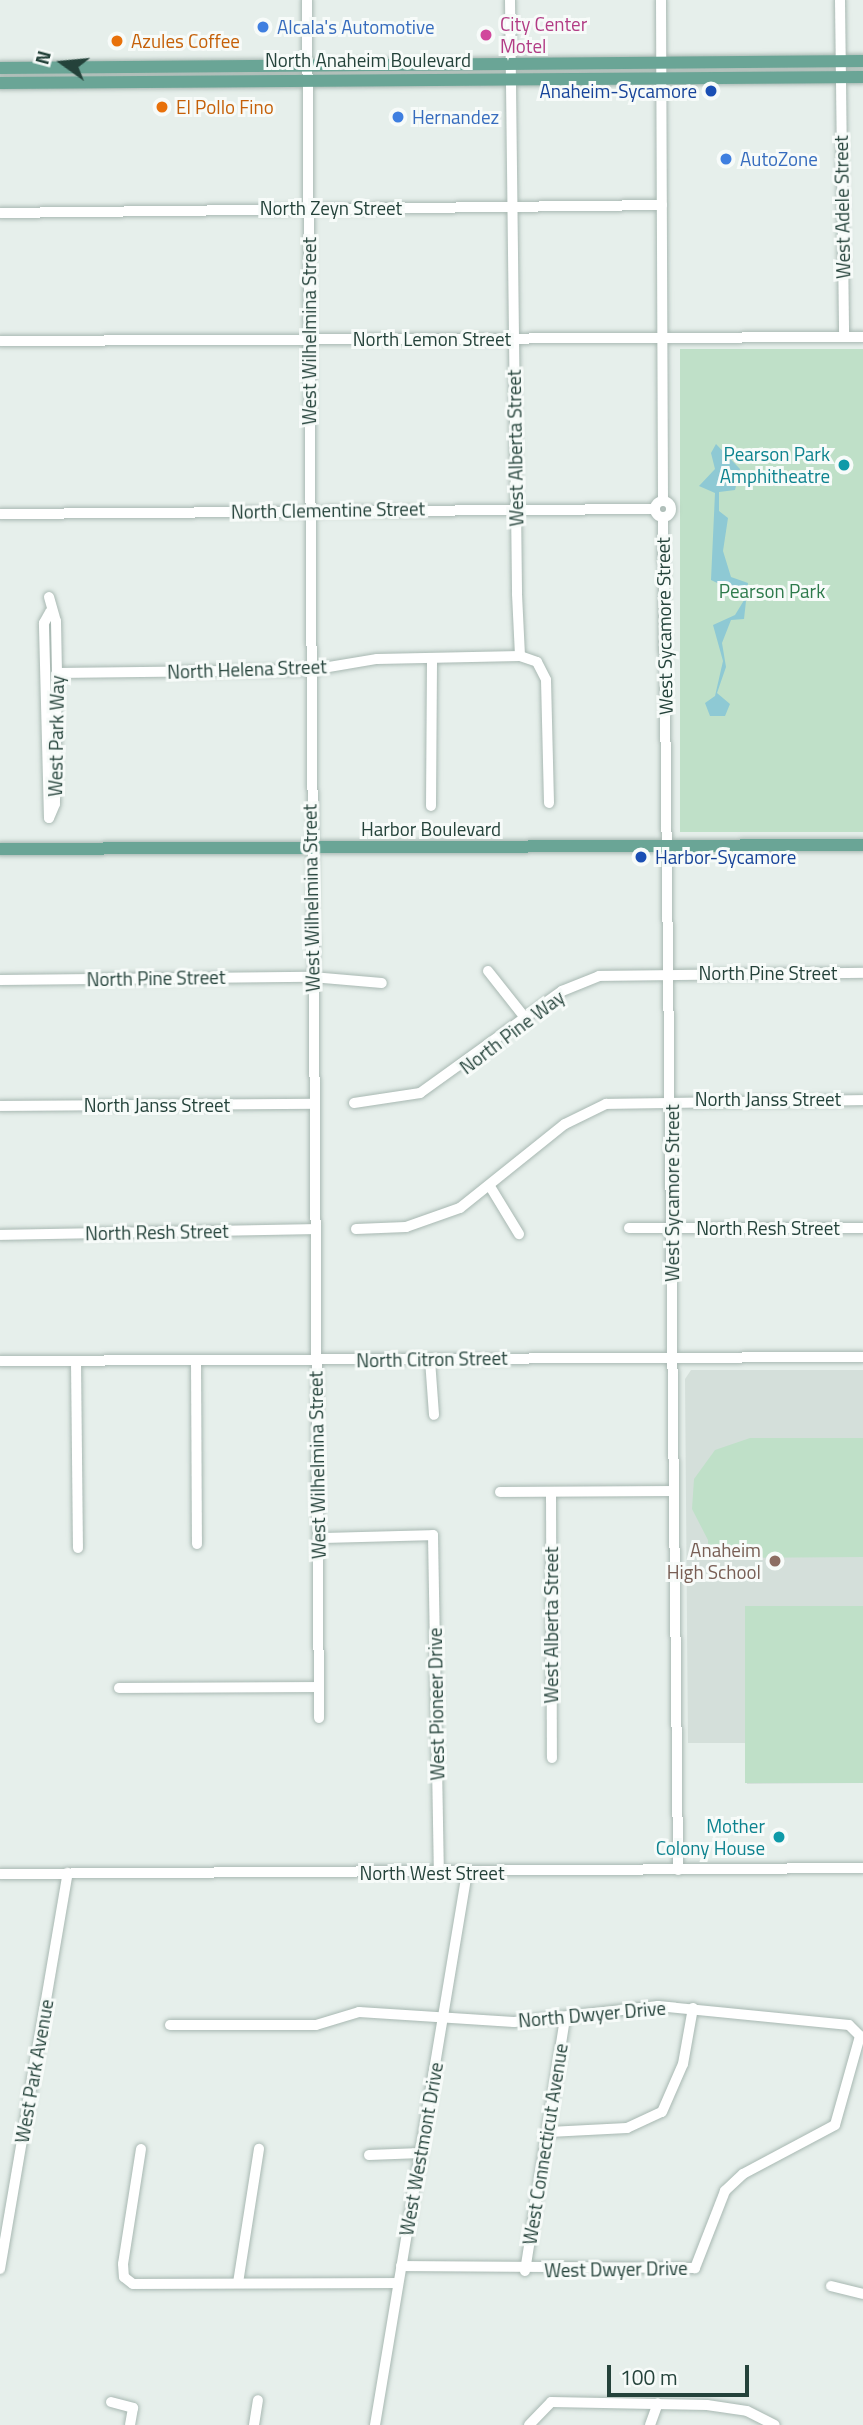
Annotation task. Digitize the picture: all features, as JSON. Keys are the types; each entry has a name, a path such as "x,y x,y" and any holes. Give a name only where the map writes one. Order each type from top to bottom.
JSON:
{"main road":[{"name":"North Anaheim Boulevard","path":"0,83 511,64 863,61"},
{"name":"North Anaheim Boulevard","path":"0,68 511,79 863,77"},
{"name":"Harbor Boulevard","path":"0,849 863,845"}],"street":[{"name":"West Wilhelmina Street","path":"307,0 319,1717"},
{"name":"West Alberta Street","path":"510,0 513,338 520,656"},
{"name":"West Sycamore Street","path":"661,0 660,509 667,846 673,974 670,1357 678,1870"},
{"name":"West Adele Street","path":"840,0 844,337"},
{"name":"North Zeyn Street","path":"0,213 308,207 662,205"},
{"name":"North Lemon Street","path":"0,341 863,337"},
{"name":"North Clementine Street","path":"0,514 660,509"},
{"name":"West Park Way","path":"49,597 50,612 56,621 57,673 55,804 50,818 44,622 50,612"},
{"name":"North Helena Street","path":"57,673 310,670 377,659 520,656"},
{"path":"520,656 537,662 546,680 549,803"},
{"path":"431,806 432,659"},
{"path":"488,971 526,1019"},
{"name":"North Pine Street","path":"673,974 863,973"},
{"name":"North Pine Way","path":"354,1104 420,1093 562,991 599,976 673,974"},
{"name":"North Pine Street","path":"0,980 312,976 382,983"},
{"name":"North Janss Street","path":"355,1229 427,1222 491,1188 565,1124 606,1104 672,1099 863,1100"},
{"name":"North Janss Street","path":"0,1106 314,1104"},
{"path":"491,1188 519,1234"},
{"name":"North Resh Street","path":"0,1235 314,1228"},
{"name":"North Resh Street","path":"629,1228 863,1228"},
{"name":"North Citron Street","path":"0,1361 863,1357"},
{"path":"430,1360 434,1415"},
{"path":"76,1361 78,1548"},
{"path":"196,1361 197,1544"},
{"path":"500,1492 671,1491"},
{"name":"West Alberta Street","path":"551,1493 552,1758"},
{"name":"West Pioneer Drive","path":"319,1538 433,1535 439,1873"},
{"path":"119,1688 318,1687"},
{"name":"North West Street","path":"0,1874 863,1868"},
{"name":"West Westmont Drive","path":"375,2425 467,1872"},
{"name":"West Park Avenue","path":"0,2269 68,1874"},
{"path":"549,2132 627,2128 662,2112 683,2064 693,2008"},
{"name":"North Dwyer Drive","path":"170,2025 316,2025 359,2011 445,2012 514,2022 693,2008 738,2019 849,2025 860,2036"},
{"name":"West Connecticut Avenue","path":"525,2271 565,2018"},
{"name":"West Dwyer Drive","path":"525,2271 695,2269 725,2191 743,2174 835,2125 860,2036"},
{"path":"238,2283 260,2148"},
{"path":"141,2149 123,2264 124,2277 133,2284 398,2283"},
{"path":"369,2155 421,2153"},
{"path":"401,2266 525,2271"},
{"path":"831,2286 863,2294"},
{"path":"254,2425 258,2400"},
{"path":"111,2402 133,2407 130,2425"},
{"path":"650,2425 658,2403"},
{"path":"529,2425 540,2407 658,2403 747,2411 774,2423"}],"shaded area":[{"name":"Anaheim High School","path":"691,1370 863,1370 863,1783 747,1784 747,1743 688,1743 685,1379"}],"green space":[{"name":"Pearson Park","path":"680,349 863,349 863,832 680,832"},
{"path":"750,1438 863,1438 863,1557 708,1558 708,1540 692,1509 694,1479 715,1450"},
{"path":"745,1606 863,1606 863,1783 745,1783"}],"water":[{"path":"716,444 740,469 735,490 719,492 719,511 728,518 723,551 731,577 748,583 744,619 731,620 722,643 726,667 717,693 730,704 725,716 710,716 705,703 715,696 723,661 713,625 735,615 746,597 711,580 715,493 699,486 715,469 711,453"}],"place":[{"name":"Alcala's Automotive","path":"263,27"},
{"name":"City Center Motel","path":"486,35"},
{"name":"Azules Coffee","path":"117,41"},
{"name":"Anaheim-Sycamore","path":"711,91"},
{"name":"El Pollo Fino","path":"162,107"},
{"name":"Hernandez","path":"398,117"},
{"name":"AutoZone","path":"726,159"},
{"name":"Pearson Park Amphitheatre","path":"844,465"},
{"name":"Harbor-Sycamore","path":"641,857"},
{"name":"Anaheim High School","path":"775,1561"},
{"name":"Mother Colony House","path":"779,1837"}]}
